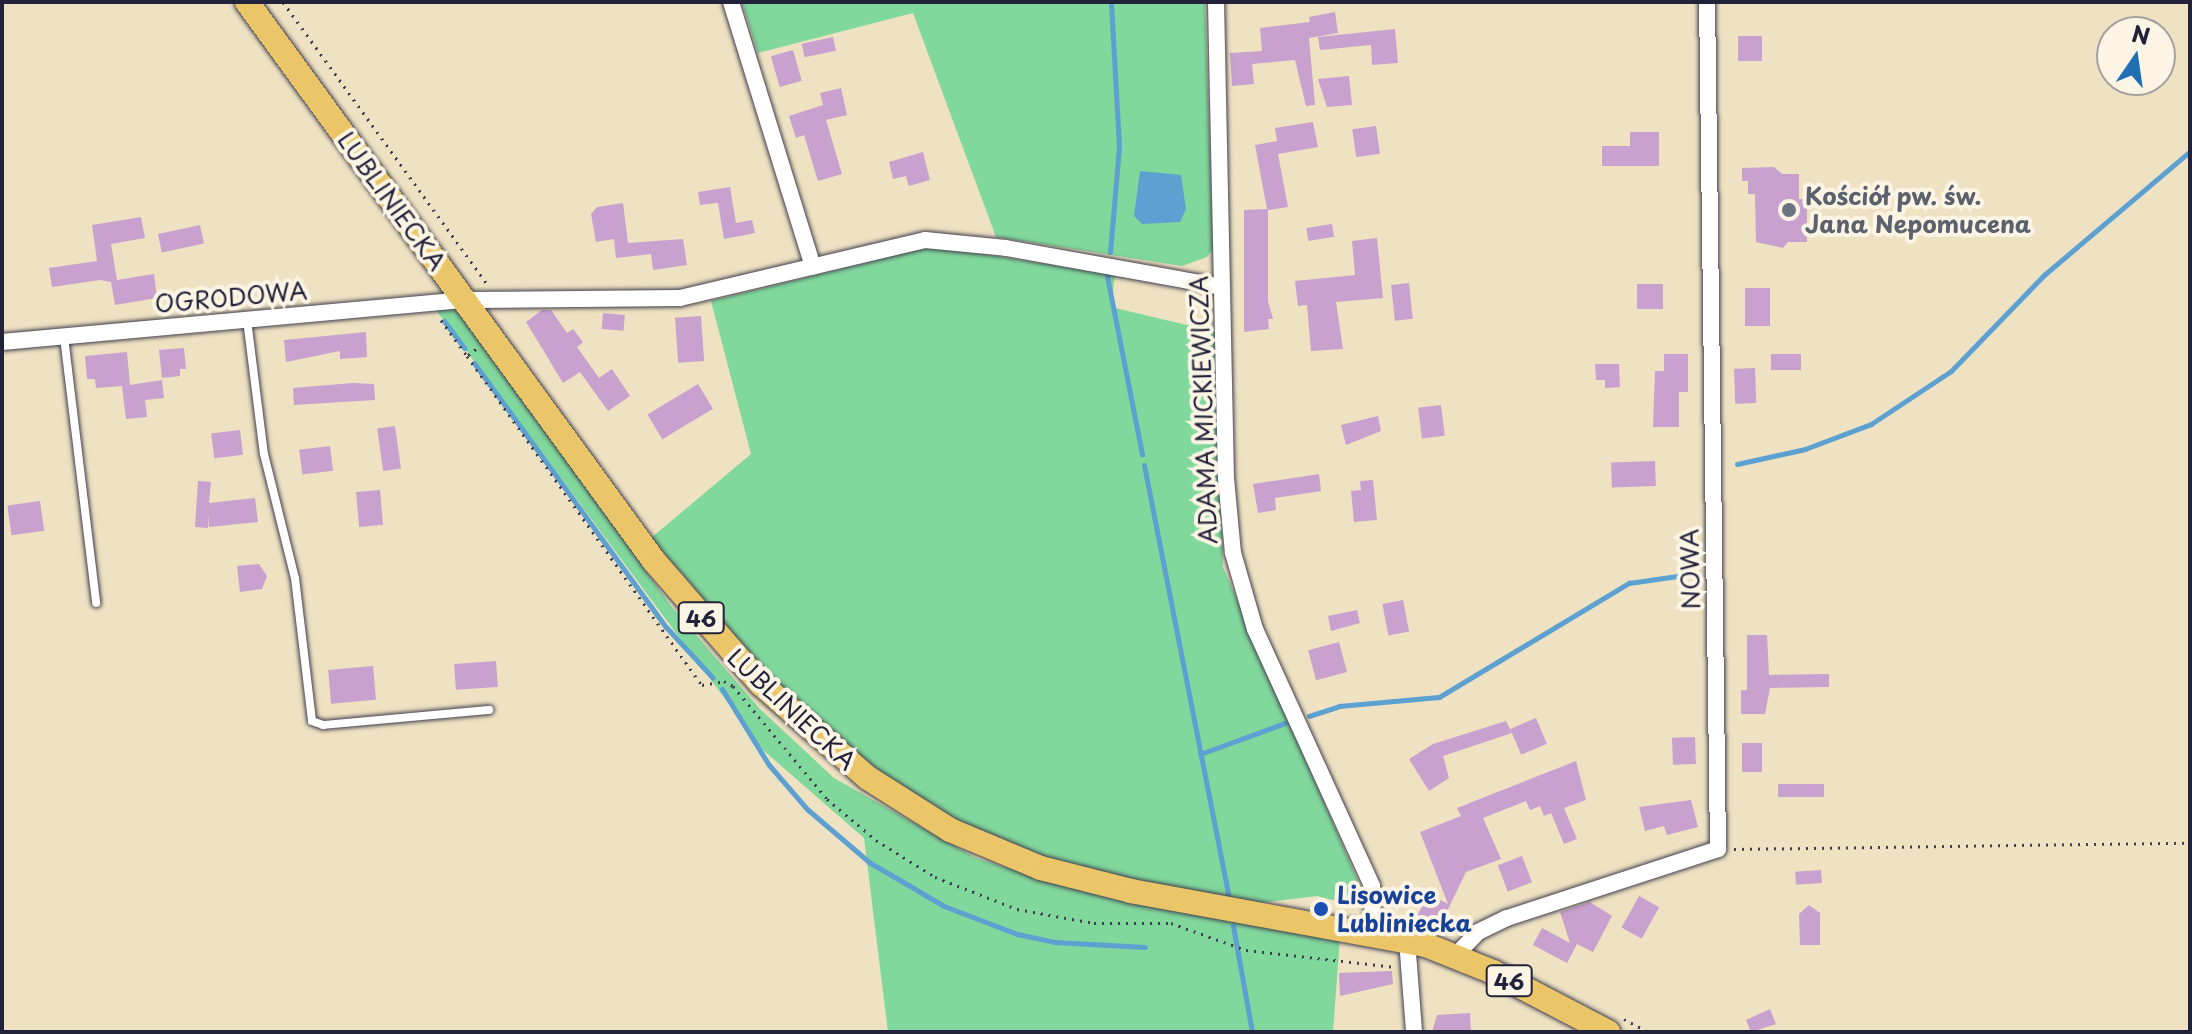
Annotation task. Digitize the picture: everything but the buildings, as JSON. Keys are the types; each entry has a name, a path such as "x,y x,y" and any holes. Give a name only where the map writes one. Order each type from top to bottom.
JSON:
{"main road":[{"name":"LUBLINIECKA","path":"247,2 654,561 722,643 799,721 889,794 975,842 1069,876 1373,932 1456,955 1608,1032"}],"street":[{"path":"731,2 813,267"},
{"name":"ADAMA MICKIEWICZA","path":"1216,2 1226,478 1237,573 1255,629 1372,886 1373,932"},
{"name":"NOWA","path":"1707,2 1718,849"},
{"name":"OGRODOWA","path":"2,342 465,300 680,298 906,243 943,240 1222,287"},
{"path":"1456,955 1478,932 1507,918 1718,849"},
{"path":"1407,940 1414,1032"}],"lane":[{"path":"247,320 264,454 295,578 312,721 323,725 489,710"},
{"path":"64,336 96,603"}],"path":[{"path":"283,2 499,302"},
{"path":"434,303 467,356"},
{"path":"1718,849 2190,843"},
{"path":"1224,946 1409,968"}],"green space":[{"path":"742,2 1205,2 1213,249 1207,257 1182,266 996,237 913,13 758,53"},
{"path":"934,246 1115,275 1111,307 1216,332 1223,567 1361,888 1352,905 1317,896 1259,903 1131,882 1025,856 896,788 789,698 651,538 751,454 711,301"},
{"path":"452,309 461,313 671,606 759,708 834,778 976,858 1061,885 1340,938 1333,1032 888,1032 864,838 763,750 436,310"}],"water":[{"path":"1140,171 1181,175 1186,209 1180,222 1142,224 1134,216"}],"waterway":[{"path":"1110,252 1119,146 1111,2"},
{"path":"1737,464 1805,449 1871,424 1951,371 2044,275 2190,151"},
{"path":"1107,276 1142,455"},
{"path":"444,321 464,348"},
{"path":"474,363 666,627 713,678"},
{"path":"1144,465 1228,894"},
{"path":"1309,716 1339,706 1439,697 1629,583 1684,575"},
{"path":"722,689 769,765 807,809 869,862 944,906 1017,934 1054,942 1145,947"},
{"path":"1200,754 1285,723"},
{"path":"1233,926 1252,1032"}],"place":[{"name":"Kościół pw. św. Jana Nepomucena","path":"1789,210"},
{"name":"Lisowice Lubliniecka","path":"1321,909"}]}
